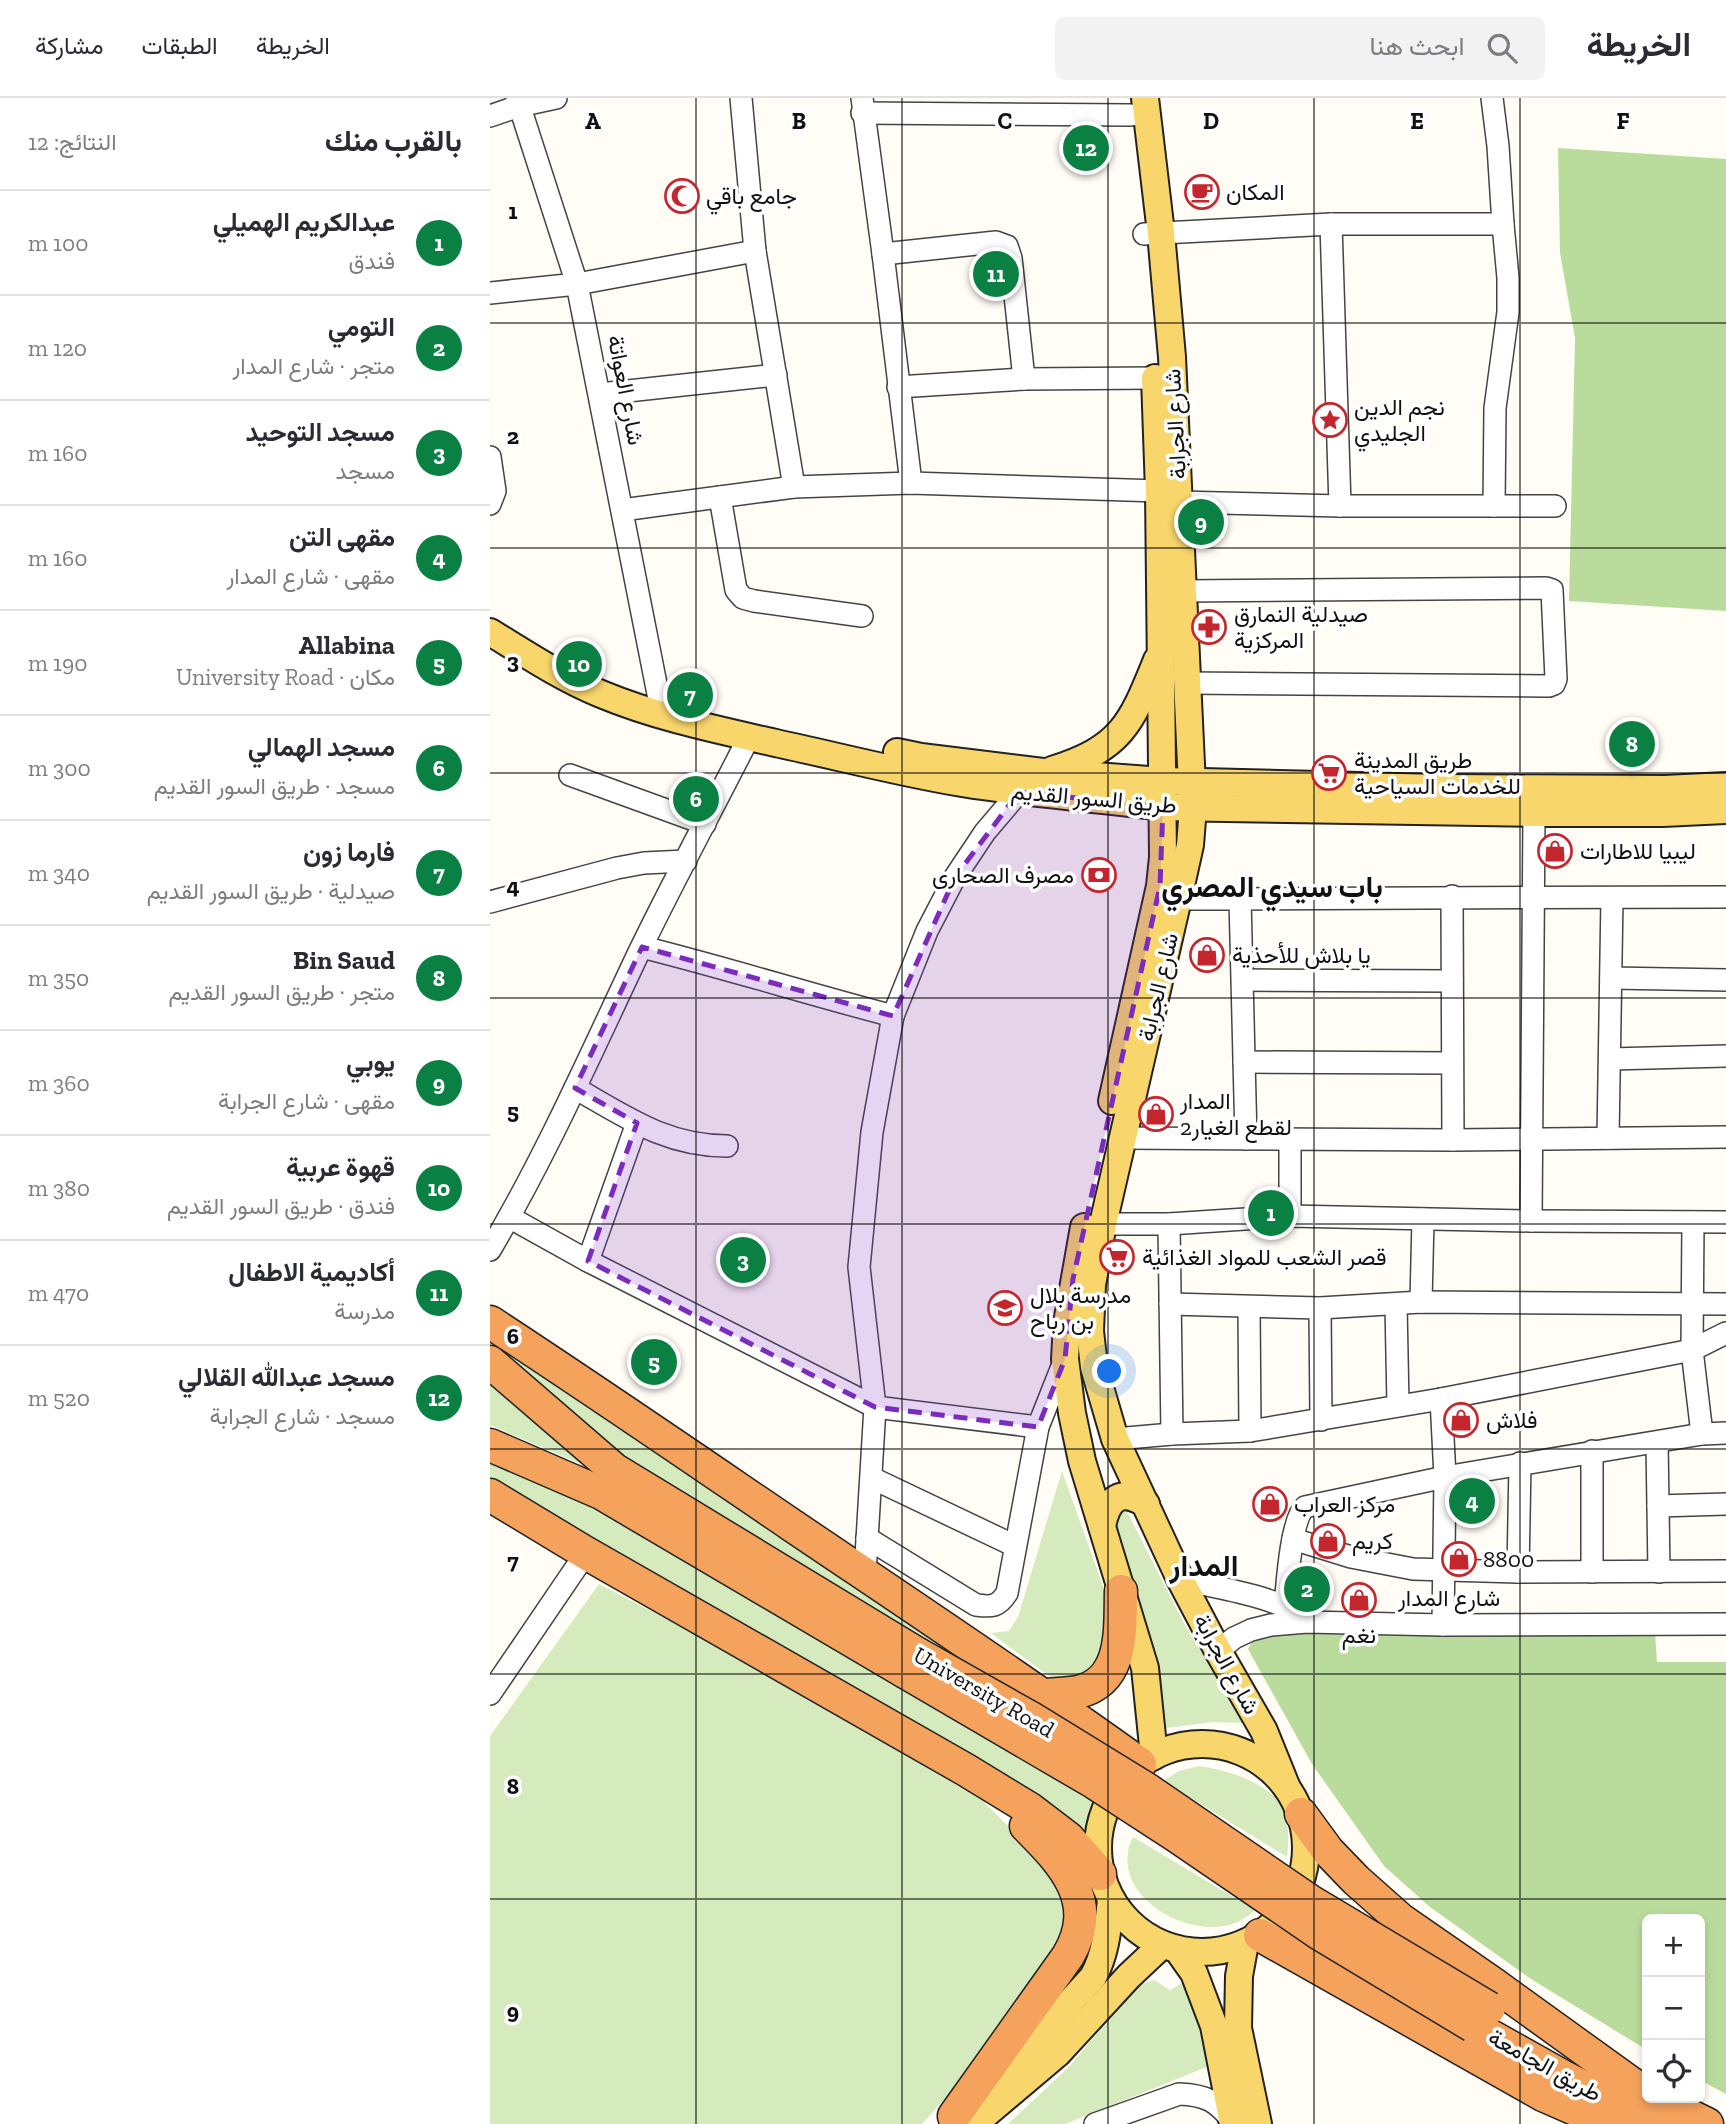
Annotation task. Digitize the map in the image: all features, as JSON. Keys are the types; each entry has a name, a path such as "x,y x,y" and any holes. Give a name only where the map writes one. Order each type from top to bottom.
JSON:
{"highway":[{"path":"490,1322 1045,1695 1147,1760"},
{"name":"University Road","path":"490,1362 615,1470 910,1662"},
{"name":"University Road","path":"490,1445 601,1493 910,1662 1031,1718 1148,1790 1481,2017"},
{"path":"490,1495 586,1553 966,1770 1030,1810 1068,1838 1106,1887"},
{"path":"1045,1695 1078,1692 1094,1686 1105,1677 1115,1662 1119,1648 1121,1591"},
{"path":"957,2121 1068,1956 1079,1931 1081,1913 1078,1894 1072,1881 1049,1849 1009,1808 966,1770"},
{"path":"1294,1801 1328,1851 1401,1920 1642,2090"},
{"path":"1253,1939 1543,2095 1609,2124"},
{"name":"طريق الجامعة","path":"1481,2017 1575,2057 1642,2091"},
{"name":"طريق الجامعة","path":"1481,2017 1564,2077 1655,2124"},
{"name":"طريق الجامعة","path":"1665,2103 1707,2124"}],"main road":[{"name":"شارع الجرابة","path":"1135,103 1172,358 1169,496 1161,649 1163,858 1160,886 1073,1279 1065,1359 1082,1461 1144,1668 1147,1760"},
{"name":"شارع الجرابة","path":"1152,234 1155,378 1184,591 1192,794 1189,845 1178,899 1102,1224 1092,1285 1090,1331 1094,1367 1115,1439 1180,1579 1264,1731 1294,1801"},
{"name":"طريق السور القديم","path":"490,618 560,661 659,699 921,757 1043,772 1163,794"},
{"name":"طريق السور القديم","path":"490,632 558,673 599,693 652,713 934,778 1019,792 1116,800 1163,794 1453,788 1665,789 1726,786"},
{"path":"1043,772 1071,764 1097,752 1116,737 1130,720 1161,649"},
{"name":"طريق السور القديم","path":"1192,794 1534,813 1726,810"},
{"path":"1102,1527 1110,1503 1121,1496 1133,1497 1146,1504"},
{"path":"957,2121 1033,2043 1093,1977 1099,1966 1103,1950 1106,1887 1097,1843 1103,1813 1118,1785 1147,1760 1182,1746 1212,1744 1241,1751 1267,1766 1294,1801 1307,1847 1301,1881 1285,1911 1253,1939 1223,1951 1200,1952 1170,1947 1142,1934 1125,1919 1106,1887"},
{"path":"1241,2123 1239,1976 1253,1939"},
{"path":"957,2121 1058,2053 1129,1976 1170,1947"},
{"path":"1170,1947 1194,1973 1214,2026 1241,2123"}],"street":[{"path":"490,116 518,102 556,98"},
{"path":"741,98 755,251 794,487"},
{"path":"1492,98 1498,146 1508,312 1495,408 1494,506"},
{"name":"شارع العواتة","path":"518,102 577,284 659,699"},
{"path":"911,483 862,106 1135,103"},
{"path":"1152,234 1331,224 1503,224"},
{"path":"1331,224 1340,506"},
{"path":"883,254 996,242 1007,246 1011,258 1024,379"},
{"path":"490,293 577,284 755,251"},
{"path":"600,394 776,375"},
{"path":"898,387 1024,379 1155,378"},
{"path":"490,457 495,491 490,504"},
{"path":"622,510 794,487 911,483 1340,506 1555,506"},
{"path":"720,497 736,590 743,598 862,616"},
{"path":"1184,591 1546,588 1552,590 1556,679 1554,684 1549,686 1186,683"},
{"path":"490,1250 575,1088 642,947 749,737"},
{"path":"570,775 705,824"},
{"path":"865,1573 875,1407 859,1267 873,1132 893,1016 927,931 955,877 985,832 1019,792"},
{"path":"1531,1221 1534,813"},
{"path":"490,902 617,868 644,863 686,861"},
{"path":"1452,896 1453,1140"},
{"path":"1178,899 1726,897"},
{"path":"1608,1138 1612,898"},
{"path":"1240,899 1245,1139"},
{"path":"642,947 893,1016"},
{"path":"1611,978 1726,980"},
{"path":"1243,980 1452,981"},
{"path":"1610,1059 1726,1056"},
{"path":"1244,1062 1452,1063"},
{"path":"575,1088 637,1123 684,1142 704,1146 727,1146"},
{"path":"588,1261 637,1123"},
{"path":"1122,1138 1453,1140 1726,1137"},
{"path":"1290,1140 1290,1216"},
{"path":"1102,1224 1169,1224 1290,1216 1726,1222"},
{"path":"509,1217 588,1261 875,1407 1038,1427"},
{"path":"1421,1302 1423,1219"},
{"path":"1693,1222 1692,1350 1702,1434"},
{"path":"1169,1224 1172,1434"},
{"path":"1170,1304 1320,1308 1421,1302 1726,1304"},
{"path":"1396,1305 1398,1405"},
{"path":"1249,1307 1250,1431"},
{"path":"1320,1308 1321,1420"},
{"path":"1115,1439 1250,1431 1321,1420 1692,1350 1726,1333"},
{"path":"867,1538 976,1605 989,1607 1001,1602 1007,1593 1038,1427 1065,1359"},
{"path":"1441,1399 1445,1477 1443,1625"},
{"path":"1285,1606 1293,1539 1300,1511 1305,1507 1520,1463 1702,1434 1726,1433"},
{"path":"1657,1441 1659,1572"},
{"path":"1592,1451 1592,1572"},
{"path":"1518,1572 1520,1463"},
{"path":"872,1478 1015,1546"},
{"path":"1658,1506 1726,1504"},
{"path":"1293,1539 1351,1558 1442,1572 1726,1571"},
{"path":"490,1694 586,1553"},
{"path":"1180,1579 1285,1606 1307,1622"},
{"name":"شارع المدار","path":"1218,1651 1234,1638 1251,1630 1270,1625 1307,1622 1443,1625 1726,1624"},
{"path":"1106,2122 1178,2094 1192,2094 1212,2101 1241,2123"}],"highlighted area":[{"path":"1019,792 1163,807 1160,886 1073,1279 1065,1359 1038,1427 875,1407 588,1261 637,1123 575,1088 642,947 893,1016 955,877"}],"green space":[{"path":"1558,148 1726,159 1726,611 1569,601 1575,338 1560,253"},
{"path":"490,1331 1119,1756 665,1489 490,1355"},
{"path":"490,1383 586,1466 490,1425"},
{"path":"490,1456 606,1504 1098,1801 1088,1833 490,1487"},
{"path":"1062,1471 1115,1620 1117,1656 1066,1689 991,1633 1009,1631 1018,1617"},
{"path":"1124,1506 1186,1627 1244,1723 1213,1722 1159,1729 1158,1678 1113,1512"},
{"path":"599,1584 678,1625 983,1801 1029,1847 1065,1890 1063,1935 973,2067 922,2124 490,2124 490,1736"},
{"path":"1655,1632 1657,1662 1726,1662 1726,2094 1705,2083 1705,1914 1642,1914 1642,2047 1531,1979 1430,1907 1384,1866 1312,1764 1248,1649 1255,1636"},
{"path":"1199,1766 1240,1776 1276,1798 1286,1818 1287,1857 1163,1781 1179,1771"},
{"path":"1133,1837 1255,1910 1235,1923 1215,1927 1179,1921 1162,1912 1147,1901 1136,1887 1129,1871 1128,1851"},
{"path":"1154,1980 1170,1990 1187,1980 1214,2064 1065,2124 1008,2124 1069,2067 1137,1985"}],"place":[{"name":"مسجد عبدالله القلالي","path":"1086,148"},
{"name":"المكان","path":"1202,192"},
{"name":"جامع باقي","path":"682,196"},
{"name":"أكاديمية الاطفال","path":"996,274"},
{"name":"نجم الدين الجليدي","path":"1330,420"},
{"name":"يوبي","path":"1201,522"},
{"name":"صيدلية النمارق المركزية","path":"1209,627"},
{"name":"قهوة عربية","path":"579,664"},
{"name":"فارما زون","path":"690,695"},
{"name":"Bin Saud","path":"1632,744"},
{"name":"طريق المدينة للخدمات السياحية","path":"1329,773"},
{"name":"مسجد الهمالي","path":"696,799"},
{"name":"ليبيا للاطارات","path":"1555,851"},
{"name":"مصرف الصحارى","path":"1099,875"},
{"name":"يا بلاش للأحذية","path":"1207,955"},
{"name":"المدار 2لقطع الغيار","path":"1156,1114"},
{"name":"عبدالكريم الهميلي","path":"1271,1213"},
{"name":"قصر الشعب للمواد الغذائية","path":"1117,1257"},
{"name":"مسجد التوحيد","path":"743,1260"},
{"name":"مدرسة بلال بن رباح","path":"1005,1308"},
{"name":"Allabina","path":"654,1362"},
{"name":"فلاش","path":"1461,1420"},
{"name":"مقهى التن","path":"1472,1501"},
{"name":"مركز العراب","path":"1270,1504"},
{"name":"كريم","path":"1328,1541"},
{"name":"8800","path":"1459,1559"},
{"name":"التومي","path":"1307,1589"},
{"name":"نغم","path":"1359,1600"}],"district":[{"name":"باب سيدي المصري","path":"1272,887"},
{"name":"المدار","path":"1204,1566"}]}
